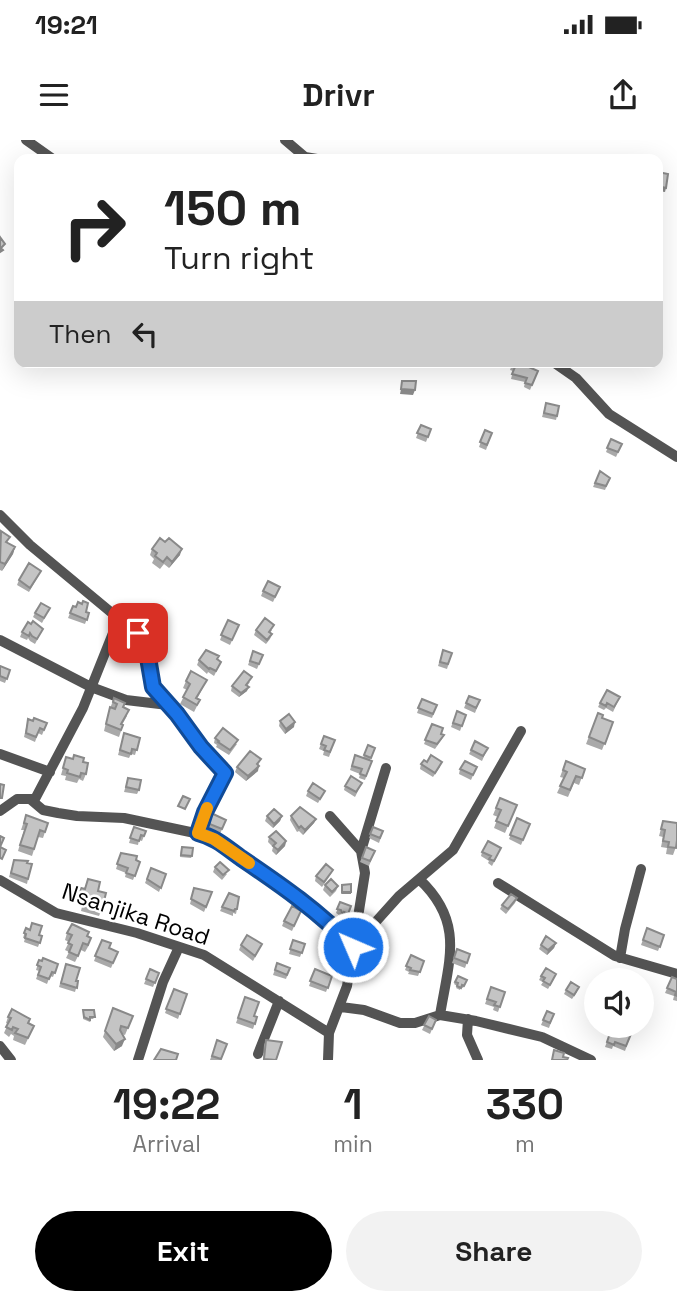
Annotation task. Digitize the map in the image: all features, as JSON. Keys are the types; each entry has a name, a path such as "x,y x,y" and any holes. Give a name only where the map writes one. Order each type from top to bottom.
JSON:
{"street":[{"path":"26,140 46,154"},
{"path":"285,140 302,154"},
{"path":"561,368 576,378 609,414 677,457"},
{"path":"0,515 30,545 138,633 144,642 153,687 225,773 205,812 198,833"},
{"path":"0,811 14,800 35,799 74,727 119,618"},
{"path":"0,640 91,688 126,701 168,705"},
{"path":"354,943 399,896 447,857 521,732"},
{"path":"0,754 50,772"},
{"path":"328,1060 329,1033 347,986 354,943 365,873 361,851 386,768"},
{"path":"30,799 43,810 77,816 117,817 198,833 214,839 291,892 354,943"},
{"path":"330,816 361,851"},
{"path":"620,958 641,869"},
{"path":"419,879 442,905 449,932 450,959 440,1015"},
{"name":"Nsanjika Road","path":"0,880 56,913 137,933 204,955 329,1033"},
{"path":"498,883 620,958 677,974"},
{"path":"138,1060 163,982 179,947"},
{"path":"258,1054 279,1001"},
{"path":"341,1007 364,1010 400,1023 415,1023 440,1015 468,1019 542,1037 591,1060"},
{"path":"468,1019 467,1035 478,1060"},
{"path":"0,1046 11,1060"}],"building":[{"path":"663,173 668,174 666,188 663,187"},
{"path":"0,237 5,244 0,252"},
{"path":"515,368 531,368 538,371 532,385 525,383 527,378 512,374"},
{"path":"402,381 416,381 415,390 401,389"},
{"path":"546,403 559,406 557,416 544,413"},
{"path":"421,425 431,429 428,437 417,433"},
{"path":"485,430 492,433 487,445 480,442"},
{"path":"611,439 622,444 618,452 607,448"},
{"path":"600,471 610,478 606,486 595,483"},
{"path":"1,531 10,537 6,542 15,547 5,564 0,562"},
{"path":"160,538 165,542 169,538 182,549 172,562 167,557 163,562 155,556 157,553 152,549"},
{"path":"29,563 41,571 30,588 19,580"},
{"path":"268,581 280,587 275,597 263,591"},
{"path":"83,601 88,603 87,620 70,613 73,606 76,607 78,602 82,604"},
{"path":"41,603 50,608 44,618 35,613"},
{"path":"265,618 274,625 267,640 256,630"},
{"path":"228,620 239,625 232,640 221,635"},
{"path":"33,621 43,629 37,639 30,633 29,636 22,632 28,622 31,624"},
{"path":"206,650 219,656 217,659 221,662 216,671 209,669 199,660"},
{"path":"443,650 452,653 448,664 440,662"},
{"path":"253,651 263,655 259,664 250,661"},
{"path":"0,666 10,670 7,679 0,676"},
{"path":"191,671 207,680 196,698 200,700 197,705 183,697 190,684 186,681"},
{"path":"244,671 252,677 246,685 249,687 241,693 232,686"},
{"path":"607,690 620,697 614,707 600,703"},
{"path":"469,696 480,700 476,708 466,703"},
{"path":"114,698 125,703 123,707 129,710 121,724 121,730 106,724 110,707 115,709 117,704 113,702"},
{"path":"422,699 437,705 433,714 418,708"},
{"path":"457,711 466,715 462,726 453,723"},
{"path":"598,713 603,715 602,718 613,722 605,744 589,737"},
{"path":"289,714 295,722 286,729 280,721"},
{"path":"34,718 47,723 44,730 40,728 36,737 26,733 28,719 33,721"},
{"path":"432,724 443,728 441,734 444,735 437,744 425,740"},
{"path":"223,728 238,740 230,750 215,738"},
{"path":"124,733 140,738 137,750 132,749 131,754 120,750"},
{"path":"324,736 335,740 330,752 324,750 326,746 321,744"},
{"path":"475,741 488,748 483,756 471,750"},
{"path":"368,745 375,748 371,758 364,755"},
{"path":"250,751 261,759 257,764 259,766 248,776 237,767"},
{"path":"74,755 84,758 83,762 88,763 86,774 81,773 80,777 67,773 68,770 63,768 66,757 73,759"},
{"path":"355,755 372,761 366,776 360,774 362,769 352,766"},
{"path":"431,755 442,762 435,773 421,764 424,760 427,762"},
{"path":"465,761 477,767 473,775 460,769"},
{"path":"566,761 585,769 582,778 576,776 570,790 560,786 567,772 563,770"},
{"path":"351,776 362,783 356,792 345,786"},
{"path":"128,778 141,780 139,790 126,787"},
{"path":"313,783 325,791 320,799 308,791"},
{"path":"0,784 4,785 2,798 0,798"},
{"path":"183,796 190,799 185,809 178,806"},
{"path":"500,798 517,805 508,826 496,821 501,810 496,808"},
{"path":"300,807 316,819 305,830 301,826 299,828 291,816"},
{"path":"274,809 282,816 274,824 267,816"},
{"path":"211,813 226,820 222,829 207,823"},
{"path":"26,815 48,823 45,832 40,830 34,849 20,845 27,824 24,823"},
{"path":"517,818 530,824 523,840 510,835"},
{"path":"663,821 677,823 676,848 668,847 669,842 663,841"},
{"path":"134,827 146,831 139,841 130,838"},
{"path":"373,827 383,831 380,838 370,834"},
{"path":"276,831 286,841 278,850 273,846 276,843 269,837"},
{"path":"488,841 501,848 494,861 489,859 491,856 482,852"},
{"path":"0,847 6,850 2,859 0,858"},
{"path":"182,847 193,848 192,856 181,855"},
{"path":"366,847 375,851 370,861 362,858"},
{"path":"121,853 137,856 136,860 140,862 135,876 126,873 128,868 117,864"},
{"path":"14,860 32,864 28,879 11,873"},
{"path":"220,862 229,870 223,875 215,867"},
{"path":"326,864 333,870 324,882 316,876"},
{"path":"151,868 166,874 161,888 147,879"},
{"path":"88,879 100,882 98,891 106,893 102,909 83,904 85,896 79,894 81,888 85,889"},
{"path":"331,879 338,886 332,892 325,885"},
{"path":"351,884 351,892 342,892 342,885"},
{"path":"194,888 212,892 206,907 191,899"},
{"path":"229,893 239,897 237,909 234,911 222,907"},
{"path":"511,894 517,898 508,909 502,905"},
{"path":"340,902 351,906 348,914 344,912 343,915 341,910 337,909"},
{"path":"292,906 301,911 294,926 284,921"},
{"path":"32,923 42,926 40,943 25,938 26,928 30,930"},
{"path":"72,924 89,932 87,936 91,938 88,945 83,943 78,956 69,952 72,945 68,943 72,935 67,933"},
{"path":"647,928 664,935 660,947 643,940"},
{"path":"247,935 262,944 255,956 241,945"},
{"path":"546,936 556,943 548,950 541,945"},
{"path":"102,940 111,943 109,948 118,952 113,963 95,956"},
{"path":"293,940 305,944 302,953 290,949"},
{"path":"457,949 470,954 467,963 454,958"},
{"path":"411,955 424,961 420,972 410,970 411,968 406,966"},
{"path":"43,958 58,964 49,979 38,975 41,967 37,965"},
{"path":"277,963 290,968 287,975 275,970"},
{"path":"66,964 80,968 77,988 61,983"},
{"path":"546,968 556,974 550,985 543,981 545,978 541,976"},
{"path":"150,969 159,973 155,983 146,979"},
{"path":"315,969 332,976 328,988 310,981"},
{"path":"458,976 467,980 461,988 455,982"},
{"path":"672,977 677,979 677,996 676,992 667,988"},
{"path":"571,982 579,987 574,995 566,990"},
{"path":"491,987 505,992 500,1007 494,1005 496,1002 487,999"},
{"path":"174,989 187,994 180,1014 166,1009"},
{"path":"245,997 259,1002 254,1016 257,1017 255,1024 238,1018"},
{"path":"113,1008 133,1016 128,1028 121,1026 120,1030 125,1039 116,1044 105,1031"},
{"path":"12,1009 30,1019 28,1023 34,1026 28,1038 15,1033 18,1029 6,1027"},
{"path":"83,1010 94,1010 95,1017 90,1017 90,1020 84,1017"},
{"path":"547,1011 554,1014 550,1023 543,1020"},
{"path":"429,1016 436,1020 432,1029 424,1025"},
{"path":"608,1038 629,1038 626,1046 607,1042"},
{"path":"217,1040 227,1044 221,1059 212,1056"},
{"path":"266,1040 282,1042 276,1060 264,1059"},
{"path":"161,1049 178,1054 176,1060 154,1060"},
{"path":"554,1050 564,1053 563,1057 568,1058 567,1060 552,1060"}],"slow traffic":[{"path":"207,808 198,833 214,839 249,863"}],"route":[{"path":"138,633 146,646 153,687 225,773 205,812 198,833 214,839 291,892 334,927 353,947"}]}
